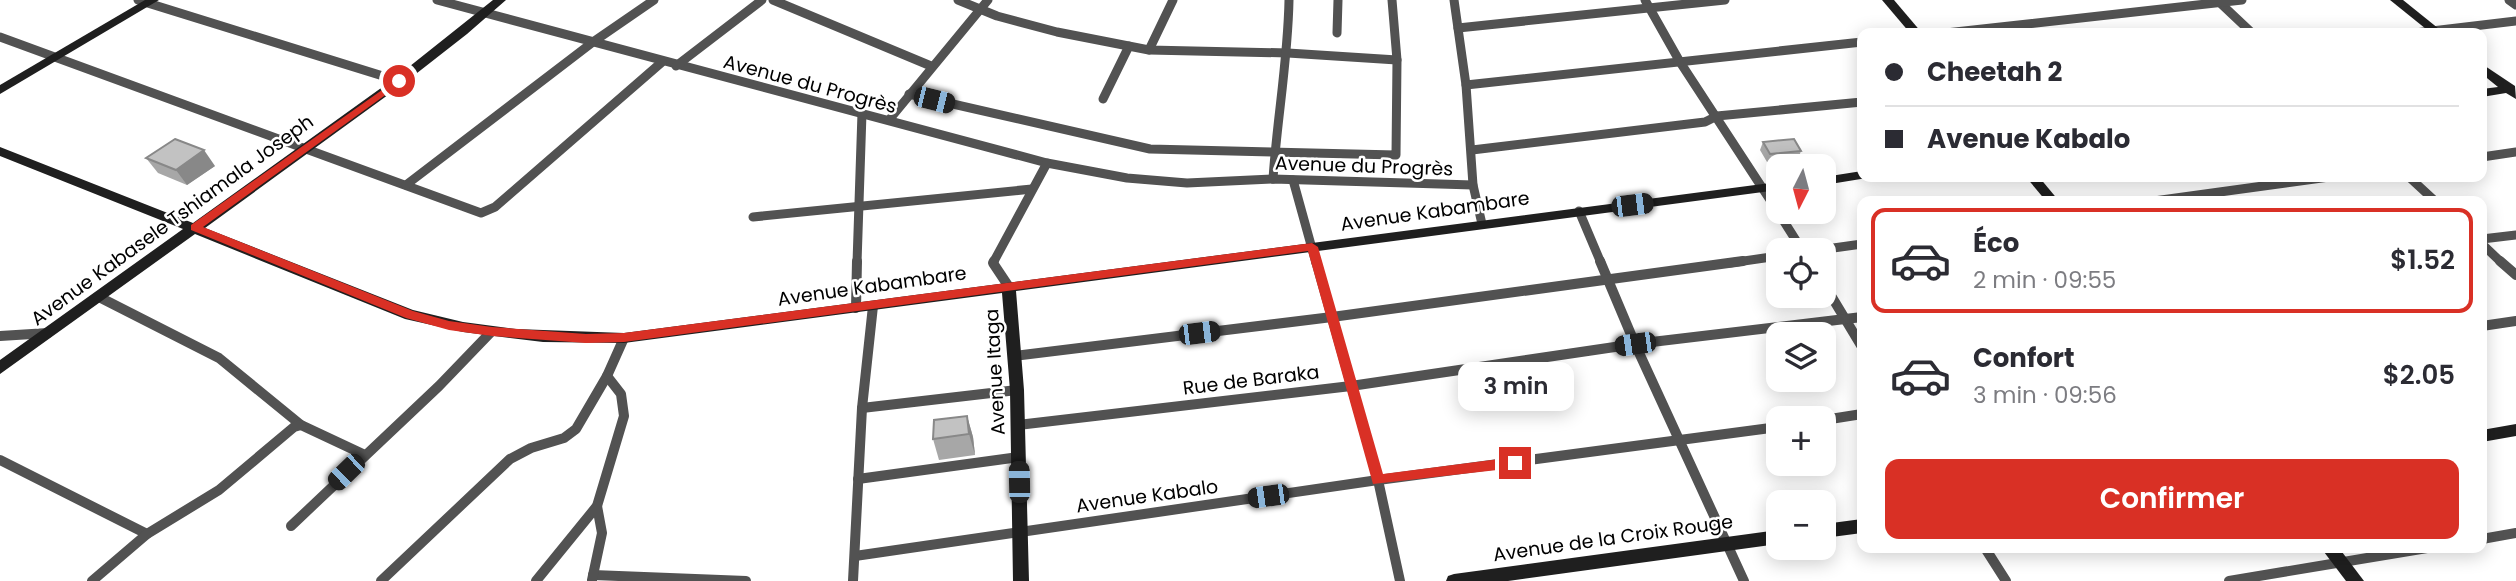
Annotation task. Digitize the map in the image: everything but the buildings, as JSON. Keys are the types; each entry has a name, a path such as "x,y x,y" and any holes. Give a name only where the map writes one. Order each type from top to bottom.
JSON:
{"main road":[{"name":"Avenue Kabasele Tshiamala Joseph","path":"0,369 399,81 500,0"},
{"path":"1888,0 1912,28"},
{"path":"2396,0 2431,28"},
{"path":"0,90 146,1"},
{"path":"2487,72 2514,91"},
{"path":"2487,93 2514,91"},
{"name":"Avenue Kabambare","path":"0,151 410,315 492,332 586,339 624,338 1766,188"},
{"path":"1836,179 1857,177"},
{"path":"2036,182 2049,196"},
{"name":"Avenue Itaga","path":"1009,287 1017,390 1021,581"},
{"path":"2487,435 2516,430"},
{"path":"1836,529 1857,527"},
{"name":"Avenue de la Croix Rouge","path":"1454,581 1766,539"},
{"path":"2333,553 2356,581"}],"street":[{"name":"Avenue du Progrès","path":"437,0 1047,163 1127,178 1187,183 1273,179 1473,185"},
{"path":"406,185 593,42 654,0"},
{"path":"676,66 762,0"},
{"path":"773,0 931,66"},
{"path":"958,0 980,10 1057,32 1149,50 1288,53 1396,60"},
{"path":"889,120 988,0"},
{"path":"1149,50 1173,0"},
{"path":"1273,179 1278,107 1288,53 1289,0"},
{"path":"1337,33 1338,0"},
{"path":"909,94 1131,147 1392,156 1397,153 1392,0"},
{"path":"1454,0 1466,85 1473,185 1482,224"},
{"path":"1458,28 1648,4 1725,0"},
{"path":"1988,28 2242,0"},
{"path":"2509,0 2516,5"},
{"path":"146,1 399,81"},
{"path":"2218,1 2247,28"},
{"path":"1648,4 1680,62 1766,180"},
{"path":"2465,28 2516,21"},
{"path":"0,37 306,146 474,213 489,211 662,62"},
{"path":"1466,85 1857,44"},
{"path":"1103,99 1129,46"},
{"path":"1472,150 1705,121 1717,116 1857,102"},
{"path":"856,308 862,113"},
{"path":"2487,156 2516,152"},
{"path":"1009,287 993,263 1047,163"},
{"path":"1293,180 1378,480 1400,581"},
{"path":"2190,196 2293,182"},
{"path":"2414,182 2430,196"},
{"path":"753,217 1032,189"},
{"path":"1579,211 1635,344 1744,581"},
{"path":"2487,240 2516,235"},
{"path":"1836,248 1857,245"},
{"path":"2487,246 2516,275"},
{"path":"1014,356 1608,281 1766,258"},
{"path":"99,297 219,358 301,425 365,455"},
{"path":"1836,304 1857,339"},
{"path":"853,581 862,408 873,306"},
{"name":"Rue de Baraka","path":"1018,425 1351,386 1635,344 1857,318"},
{"path":"2487,325 2516,321"},
{"path":"291,526 492,332"},
{"path":"0,336 48,333"},
{"path":"381,581 510,459 531,448 564,438 576,429 607,376 624,338"},
{"path":"536,581 597,506 624,416 625,403 621,393 607,376"},
{"path":"862,408 1017,390"},
{"path":"1836,418 1857,415"},
{"path":"92,581 147,534 219,490 294,427 301,425"},
{"name":"Avenue Kabalo","path":"855,556 1378,480 1766,429"},
{"path":"858,479 1019,457"},
{"path":"0,460 147,534"},
{"path":"597,506 602,516 603,528 592,578 746,581"},
{"path":"2487,538 2516,533"},
{"path":"1988,553 2006,581"},
{"path":"2229,581 2396,553"}],"route":[{"path":"399,81 194,227 410,315 492,332 586,339 624,338 1312,247 1378,480 1515,463"}]}
